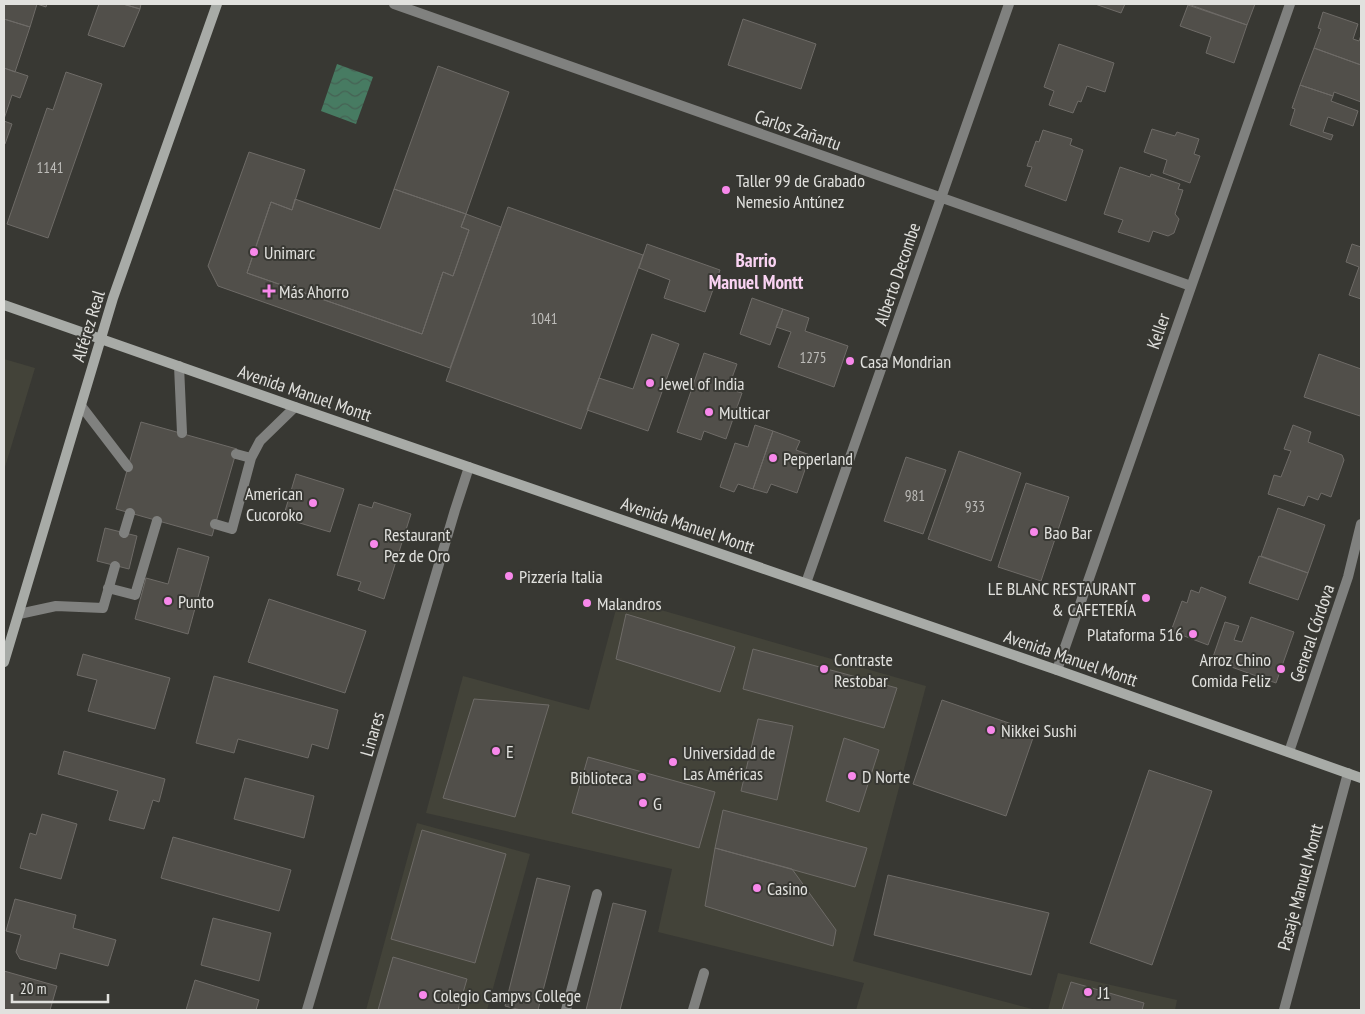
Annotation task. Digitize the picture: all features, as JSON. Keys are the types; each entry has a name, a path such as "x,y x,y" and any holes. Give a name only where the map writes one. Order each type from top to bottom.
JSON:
{"main road":[{"name":"Alférez Real","path":"4,662 82,407 101,338 217,4"},
{"name":"Avenida Manuel Montt","path":"4,305 1057,670 1361,778"}],"street":[{"name":"Carlos Zañartu","path":"394,4 1191,286"},
{"name":"Alberto Decombe","path":"806,583 1009,4"},
{"name":"Keller","path":"1057,670 1290,4"},
{"path":"179,366 182,434"},
{"path":"82,407 128,467"},
{"path":"216,524 232,529 250,458 260,440 295,407"},
{"path":"236,454 250,458"},
{"name":"Linares","path":"307,1010 469,467"},
{"path":"124,532 130,512"},
{"path":"108,588 135,595 158,521"},
{"name":"General Córdova","path":"1289,752 1346,585 1356,552 1361,524"},
{"path":"19,614 56,606 103,608 115,566"},
{"name":"Pasaje Manuel Montt","path":"1284,1010 1348,773"},
{"path":"566,1010 597,894"},
{"path":"693,1010 704,973"}],"shaded area":[{"path":"4,359 35,368 5,467 4,467"},
{"name":"Universidad de Las Américas","path":"619,598 926,686 853,961 1036,1010 856,1010 864,983 658,932 672,869 426,813 463,676 589,710"},
{"path":"417,823 530,854 487,1010 366,1010"},
{"path":"1058,973 1177,1000 1175,1010 1048,1010"}],"water":[{"path":"337,64 373,77 356,124 321,111"}],"building":[{"path":"4,4 37,4 30,27 4,19"},
{"path":"99,4 123,4 140,9 124,47 88,35"},
{"path":"123,4 141,4 140,9"},
{"path":"1095,4 1125,4 1121,13"},
{"path":"1188,4 1255,4 1247,25"},
{"path":"1188,5 1247,25 1234,63 1206,53 1211,37 1180,26"},
{"path":"1323,12 1358,24 1353,39 1359,41 1361,35 1361,65 1314,48 1321,29 1318,28"},
{"path":"4,19 30,27 15,72 4,68"},
{"path":"743,19 816,44 801,89 728,65"},
{"path":"1059,44 1114,63 1105,92 1087,86 1081,102 1078,101 1073,113 1049,105 1054,91 1044,87"},
{"path":"1314,48 1361,65 1361,102 1334,92 1333,96 1300,85"},
{"path":"438,66 509,92 466,214 394,189"},
{"path":"4,68 28,76 20,98 12,95 4,119"},
{"path":"66,72 102,84 48,238 7,224 47,108 53,110"},
{"path":"1300,85 1333,96 1331,101 1358,111 1353,126 1328,117 1323,132 1333,135 1331,140 1290,125 1295,109 1292,108"},
{"path":"4,121 12,124 5,144 4,143"},
{"path":"1152,129 1175,136 1177,132 1199,139 1194,154 1200,156 1190,183 1163,173 1167,160 1144,152"},
{"path":"1043,130 1072,139 1070,145 1083,150 1066,201 1025,186 1032,167 1027,166 1036,141 1039,142"},
{"path":"249,152 305,170 292,210 271,202 247,273 422,334 443,272 453,276 469,230 461,227 466,214 501,227 450,368 218,286 208,266"},
{"path":"1120,167 1150,177 1151,174 1180,184 1178,189 1183,190 1175,214 1179,219 1174,233 1168,236 1153,231 1149,242 1118,232 1123,220 1104,214"},
{"path":"394,189 466,214 461,227 469,230 453,276 443,272 422,334 247,273 271,202 292,210 295,199 380,229"},
{"path":"508,207 643,255 581,429 446,381"},
{"path":"647,244 720,270 705,312 664,298 670,280 639,268"},
{"path":"1352,244 1361,247 1361,299 1349,295 1359,267 1346,262"},
{"path":"752,298 783,309 770,345 740,334"},
{"path":"783,309 809,318 805,331 848,346 834,387 778,367 791,332 776,327"},
{"name":"Jewel of India","path":"652,334 679,344 648,431 587,410 599,378 633,389"},
{"name":"Multicar","path":"704,353 737,364 728,389 742,393 726,439 704,431 701,440 677,432"},
{"path":"1319,354 1361,369 1360,416 1304,397"},
{"path":"141,422 237,449 212,536 116,509"},
{"path":"755,425 773,431 753,489 738,484 734,492 720,487 735,443 748,447"},
{"path":"1293,425 1311,432 1308,442 1342,455 1344,460 1331,497 1321,493 1318,500 1308,496 1304,506 1268,494 1274,475 1281,477 1291,451 1284,449"},
{"path":"773,431 800,441 796,450 810,455 797,493 771,484 767,493 753,489"},
{"path":"959,451 1021,473 991,561 928,539"},
{"path":"906,457 946,470 923,534 884,521"},
{"name":"American Cucoroko","path":"296,474 344,489 330,532 283,518"},
{"name":"Bao Bar","path":"1026,483 1069,497 1041,581 998,567"},
{"name":"Restaurant Pez de Oro","path":"374,502 411,514 384,599 358,590 361,582 337,575 359,504 372,508"},
{"path":"1278,508 1325,525 1308,573 1261,556"},
{"path":"105,528 137,536 129,569 97,561"},
{"name":"Punto","path":"178,548 209,557 188,634 135,619 146,578 168,584"},
{"path":"1259,556 1308,573 1298,600 1249,583"},
{"path":"1201,587 1226,597 1208,645 1171,631 1182,601 1187,603 1191,590 1199,593"},
{"path":"269,599 366,631 345,693 248,662"},
{"path":"626,614 735,647 720,692 616,659"},
{"path":"1251,617 1294,632 1276,683 1212,660 1225,622 1239,626 1234,640 1242,642"},
{"path":"753,649 897,688 884,728 743,689"},
{"path":"83,654 170,678 155,729 88,711 97,680 77,675"},
{"path":"214,676 338,710 328,749 312,744 308,758 238,739 234,753 196,743"},
{"name":"E","path":"474,699 549,705 515,817 443,798"},
{"path":"942,700 1035,732 1006,816 913,784"},
{"path":"758,719 793,726 777,800 741,791"},
{"name":"D Norte","path":"844,738 879,750 859,812 826,801"},
{"path":"64,751 165,779 159,802 153,800 144,829 109,820 118,791 58,774"},
{"name":"G","path":"588,757 715,792 699,848 572,813"},
{"path":"1149,770 1212,791 1152,965 1090,943"},
{"path":"245,778 314,796 304,838 234,819"},
{"path":"723,810 867,848 855,887 715,848"},
{"path":"42,814 77,824 61,879 20,868 30,833 36,835"},
{"path":"422,830 506,854 475,963 391,939"},
{"path":"173,837 291,870 279,911 161,878"},
{"name":"Casino","path":"715,848 792,869 836,930 833,946 705,906"},
{"path":"888,875 1049,913 1031,975 874,935"},
{"path":"537,878 570,886 538,1010 521,1010 505,1006"},
{"path":"15,899 76,915 73,928 116,940 108,966 60,953 56,969 20,959 16,952 21,935 6,931"},
{"path":"613,903 646,911 620,1010 586,1010"},
{"path":"213,918 271,933 259,981 201,965"},
{"name":"Colegio Campvs College","path":"393,957 467,979 458,1010 378,1010"},
{"path":"4,971 57,986 50,1010 4,1010"},
{"path":"195,980 259,1000 256,1010 186,1010"},
{"name":"J1","path":"1071,982 1144,1003 1142,1010 1062,1010"}],"place":[{"name":"Taller 99 de Grabado Nemesio Antúnez","path":"726,190"},
{"name":"Unimarc","path":"254,252"},
{"name":"Más Ahorro","path":"269,291"},
{"name":"Casa Mondrian","path":"850,361"},
{"name":"Jewel of India","path":"650,383"},
{"name":"Multicar","path":"709,412"},
{"name":"Pepperland","path":"773,458"},
{"name":"American Cucoroko","path":"313,503"},
{"name":"Bao Bar","path":"1034,532"},
{"name":"Restaurant Pez de Oro","path":"374,544"},
{"name":"Pizzería Italia","path":"509,576"},
{"name":"LE BLANC RESTAURANT & CAFETERÍA","path":"1146,598"},
{"name":"Punto","path":"168,601"},
{"name":"Malandros","path":"587,603"},
{"name":"Plataforma 516","path":"1193,634"},
{"name":"Contraste Restobar","path":"824,669"},
{"name":"Arroz Chino Comida Feliz","path":"1281,669"},
{"name":"Nikkei Sushi","path":"991,730"},
{"name":"E","path":"496,751"},
{"name":"Universidad de Las Américas","path":"673,762"},
{"name":"D Norte","path":"852,776"},
{"name":"Biblioteca","path":"642,777"},
{"name":"G","path":"643,803"},
{"name":"Casino","path":"757,888"},
{"name":"J1","path":"1088,992"},
{"name":"Colegio Campvs College","path":"423,995"}],"district":[{"name":"Barrio Manuel Montt","path":"756,271"}]}
